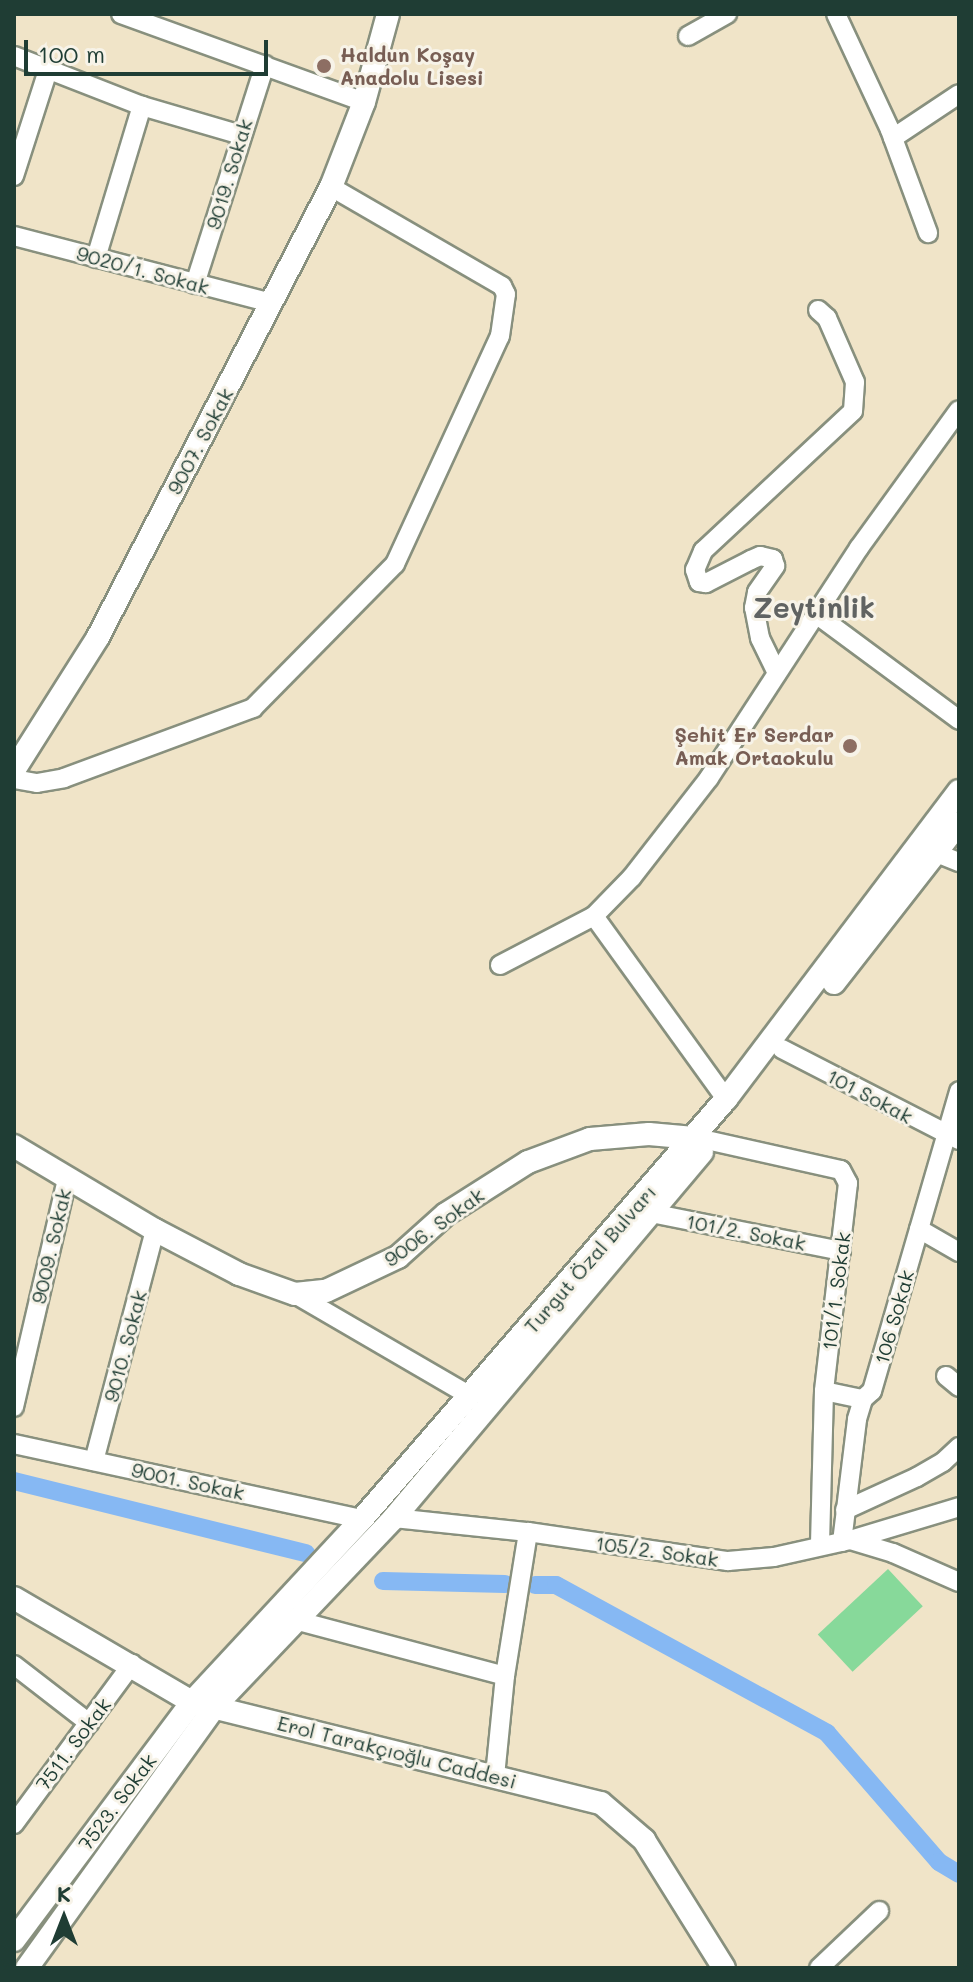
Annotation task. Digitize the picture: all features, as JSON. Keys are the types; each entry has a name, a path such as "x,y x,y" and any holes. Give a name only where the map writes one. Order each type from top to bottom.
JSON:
{"street":[{"path":"121,14 364,102"},
{"name":"9007. Sokak","path":"14,770 98,637 331,187 364,102 388,14"},
{"path":"688,36 727,14"},
{"path":"836,14 893,138 928,233"},
{"path":"14,56 49,67 142,106 241,135"},
{"name":"9019. Sokak","path":"195,284 265,65"},
{"path":"14,176 49,67"},
{"path":"893,138 959,94"},
{"path":"96,258 142,106"},
{"path":"14,779 37,783 64,778 253,708 395,564 500,336 506,294 502,286 331,187"},
{"name":"9020/1. Sokak","path":"14,236 272,303"},
{"path":"777,673 760,638 754,608 757,592 775,566 773,559 760,556 706,583 699,582 695,570 697,561 712,542 853,411 855,382 827,318 818,310"},
{"path":"500,965 594,916 632,877 709,778 816,614 959,410"},
{"path":"816,614 959,720"},
{"name":"Turgut Özal Bulvarı","path":"192,1702 362,1519 782,1049 928,849 959,791"},
{"name":"Turgut Özal Bulvarı","path":"27,1968 215,1706 394,1518 651,1213 702,1140 726,1099 928,849 959,823"},
{"path":"928,849 959,862"},
{"path":"594,916 726,1099"},
{"name":"101 Sokak","path":"782,1049 953,1138"},
{"name":"106 Sokak","path":"846,1541 845,1510 863,1399 872,1391 919,1229 953,1138 959,1091"},
{"name":"9006. Sokak","path":"14,1146 155,1230 239,1274 295,1294 326,1291 398,1257 446,1214 528,1162 590,1139 649,1134 702,1140"},
{"name":"101/1. Sokak","path":"702,1140 841,1170 848,1183 824,1391 820,1546"},
{"name":"9009. Sokak","path":"14,1407 67,1179"},
{"name":"101/2. Sokak","path":"651,1213 841,1251"},
{"path":"919,1229 959,1252"},
{"name":"9010. Sokak","path":"94,1461 155,1230"},
{"path":"295,1294 470,1396"},
{"path":"824,1391 863,1399"},
{"name":"9001. Sokak","path":"14,1444 362,1519"},
{"path":"845,1510 917,1477 943,1462 959,1447"},
{"path":"846,1541 959,1507"},
{"path":"362,1519 394,1518"},
{"name":"105/2. Sokak","path":"394,1518 528,1532 728,1561 774,1557 846,1541 893,1553 959,1582"},
{"path":"495,1776 505,1676 528,1532"},
{"name":"Erol Tarakçıoğlu Caddesi","path":"14,1598 132,1664 192,1702 601,1803 644,1840 724,1968"},
{"path":"295,1620 505,1676"},
{"name":"7511. Sokak","path":"14,1824 132,1664"},
{"path":"14,1665 89,1723"},
{"name":"7523. Sokak","path":"14,1940 192,1702"},
{"path":"819,1968 879,1911"}],"green space":[{"path":"888,1569 923,1606 853,1672 818,1634"}],"waterway":[{"path":"14,1481 306,1553"},
{"path":"383,1581 505,1584"},
{"path":"535,1585 556,1585 827,1733 939,1862 959,1874"}],"place":[{"name":"Haldun Koşay Anadolu Lisesi","path":"324,66"},
{"name":"Şehit Er Serdar Amak Ortaokulu","path":"850,746"}],"district":[{"name":"Zeytinlik","path":"814,607"}]}
